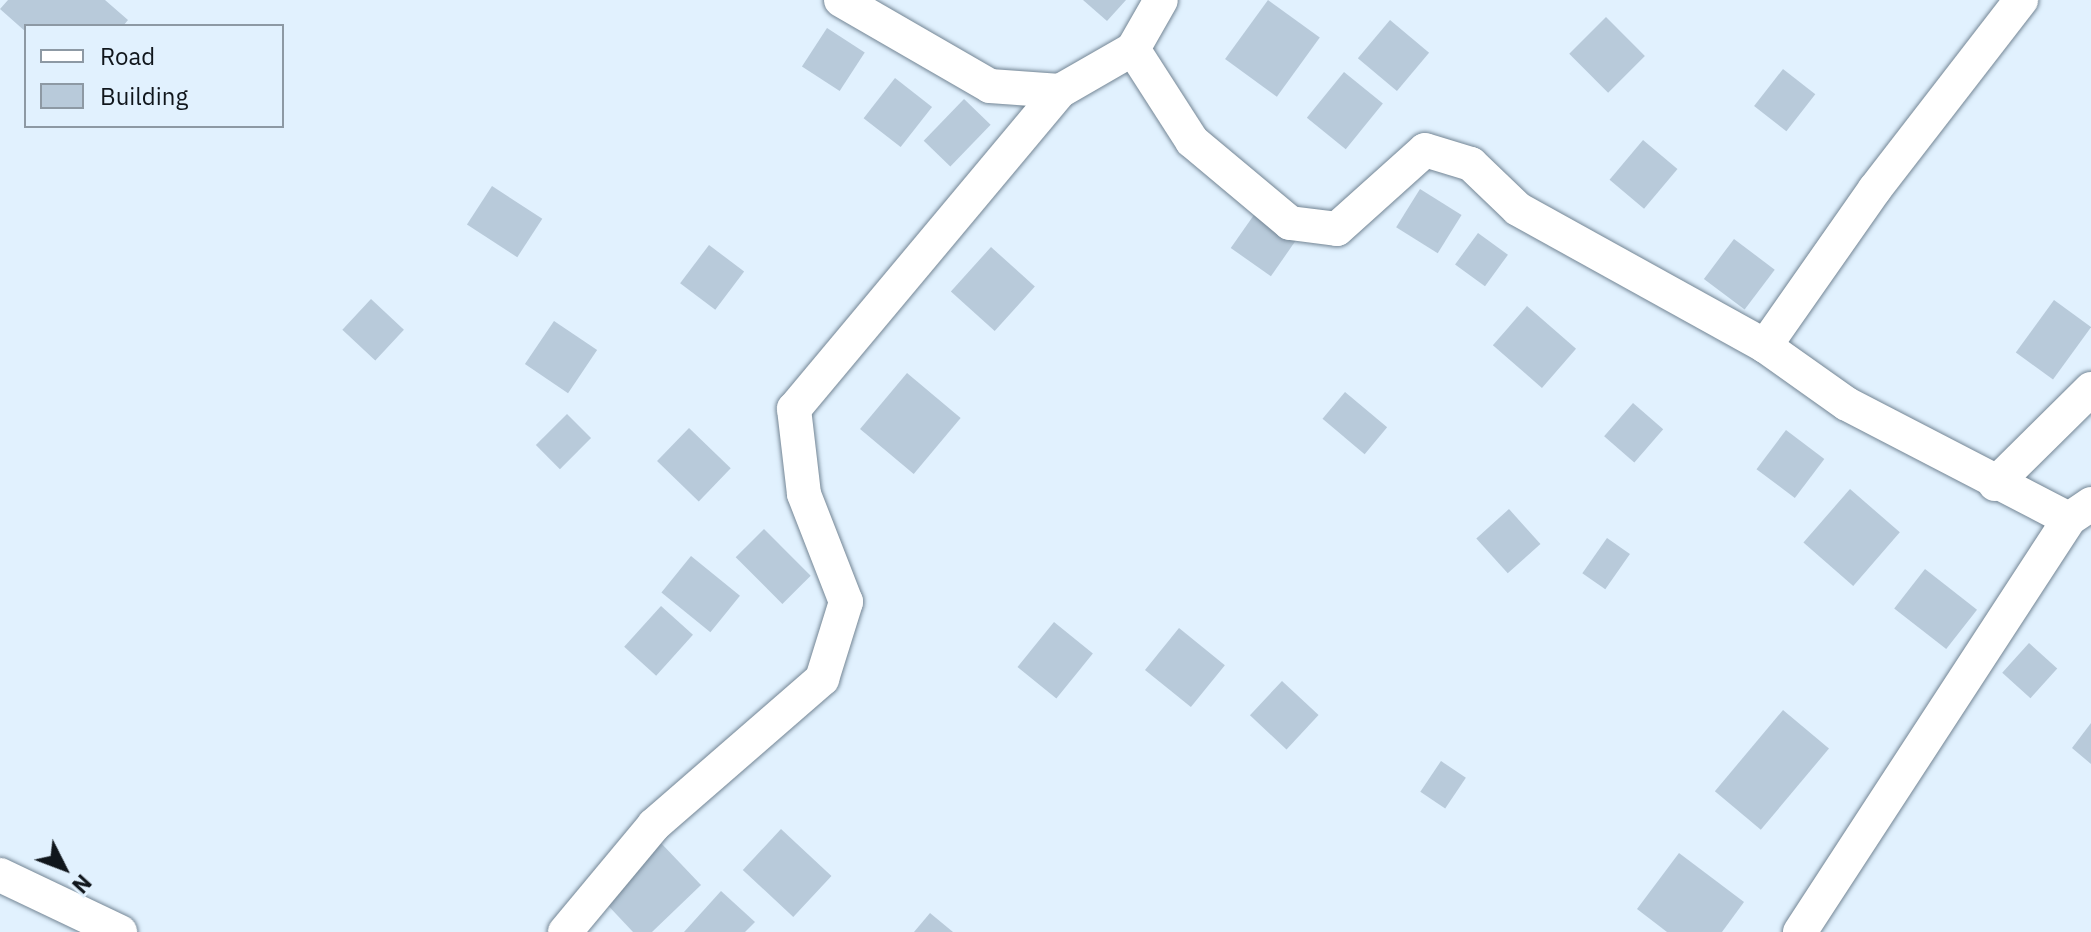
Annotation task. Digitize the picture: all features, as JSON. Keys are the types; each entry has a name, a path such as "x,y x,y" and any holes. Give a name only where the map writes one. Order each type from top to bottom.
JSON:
{"street":[{"path":"841,0 990,86 1060,91"},
{"path":"565,932 654,825 822,679 846,602 804,494 794,409 1060,91 1133,49 1161,0"},
{"path":"1765,346 1875,189 2021,0"},
{"path":"1133,49 1192,141 1290,223 1337,229 1425,150 1471,164 1518,209 1765,346 1847,404 1995,484 2080,511 1800,932"},
{"path":"1995,484 2091,389"},
{"path":"0,875 120,932"}],"building":[{"path":"8,0 105,0 128,20 125,24 24,24 24,30 0,9"},
{"path":"1083,0 1126,0 1107,21"},
{"path":"1268,0 1320,38 1277,97 1225,59"},
{"path":"1606,17 1645,56 1608,93 1569,54"},
{"path":"1390,20 1429,53 1397,91 1358,58"},
{"path":"827,28 865,53 840,91 802,67"},
{"path":"1783,69 1815,94 1786,131 1754,106"},
{"path":"1344,72 1383,103 1346,149 1307,118"},
{"path":"895,78 932,107 901,147 864,118"},
{"path":"964,99 991,125 950,166 924,141"},
{"path":"1643,140 1677,169 1644,209 1610,180"},
{"path":"492,186 542,219 517,257 467,225"},
{"path":"1420,189 1462,215 1438,253 1396,227"},
{"path":"1256,212 1296,240 1271,276 1231,248"},
{"path":"1478,233 1508,255 1485,286 1455,265"},
{"path":"1734,239 1775,270 1745,310 1704,279"},
{"path":"709,245 744,271 715,310 680,283"},
{"path":"991,247 1035,286 995,331 951,292"},
{"path":"371,299 404,330 375,360 342,330"},
{"path":"2054,300 2091,327 2053,380 2016,353"},
{"path":"1527,306 1576,349 1542,388 1493,345"},
{"path":"554,321 597,350 568,393 525,364"},
{"path":"907,373 961,418 914,474 860,429"},
{"path":"1345,392 1387,427 1365,454 1323,419"},
{"path":"1633,403 1663,429 1634,462 1604,436"},
{"path":"567,414 591,438 560,469 536,445"},
{"path":"689,428 731,468 699,501 657,461"},
{"path":"1786,430 1824,459 1795,498 1757,469"},
{"path":"1850,489 1900,532 1853,586 1803,543"},
{"path":"1509,509 1540,544 1508,573 1476,538"},
{"path":"764,529 811,576 782,604 736,557"},
{"path":"1607,538 1630,554 1605,589 1582,573"},
{"path":"691,556 740,596 710,632 661,593"},
{"path":"1925,569 1977,610 1946,649 1894,608"},
{"path":"661,606 693,635 656,676 624,647"},
{"path":"1054,622 1093,653 1056,699 1017,667"},
{"path":"1179,628 1225,665 1191,707 1145,670"},
{"path":"2029,643 2057,668 2030,698 2002,673"},
{"path":"1282,681 1319,715 1287,749 1250,715"},
{"path":"1783,710 1829,749 1761,830 1715,791"},
{"path":"2091,723 2091,764 2072,748"},
{"path":"1441,761 1466,778 1445,808 1420,792"},
{"path":"781,829 831,876 793,917 743,870"},
{"path":"660,842 701,885 652,932 633,932 601,898"},
{"path":"1679,853 1744,902 1722,932 1667,932 1637,909"},
{"path":"721,891 755,922 745,932 684,932"},
{"path":"930,913 953,932 914,932"}]}
